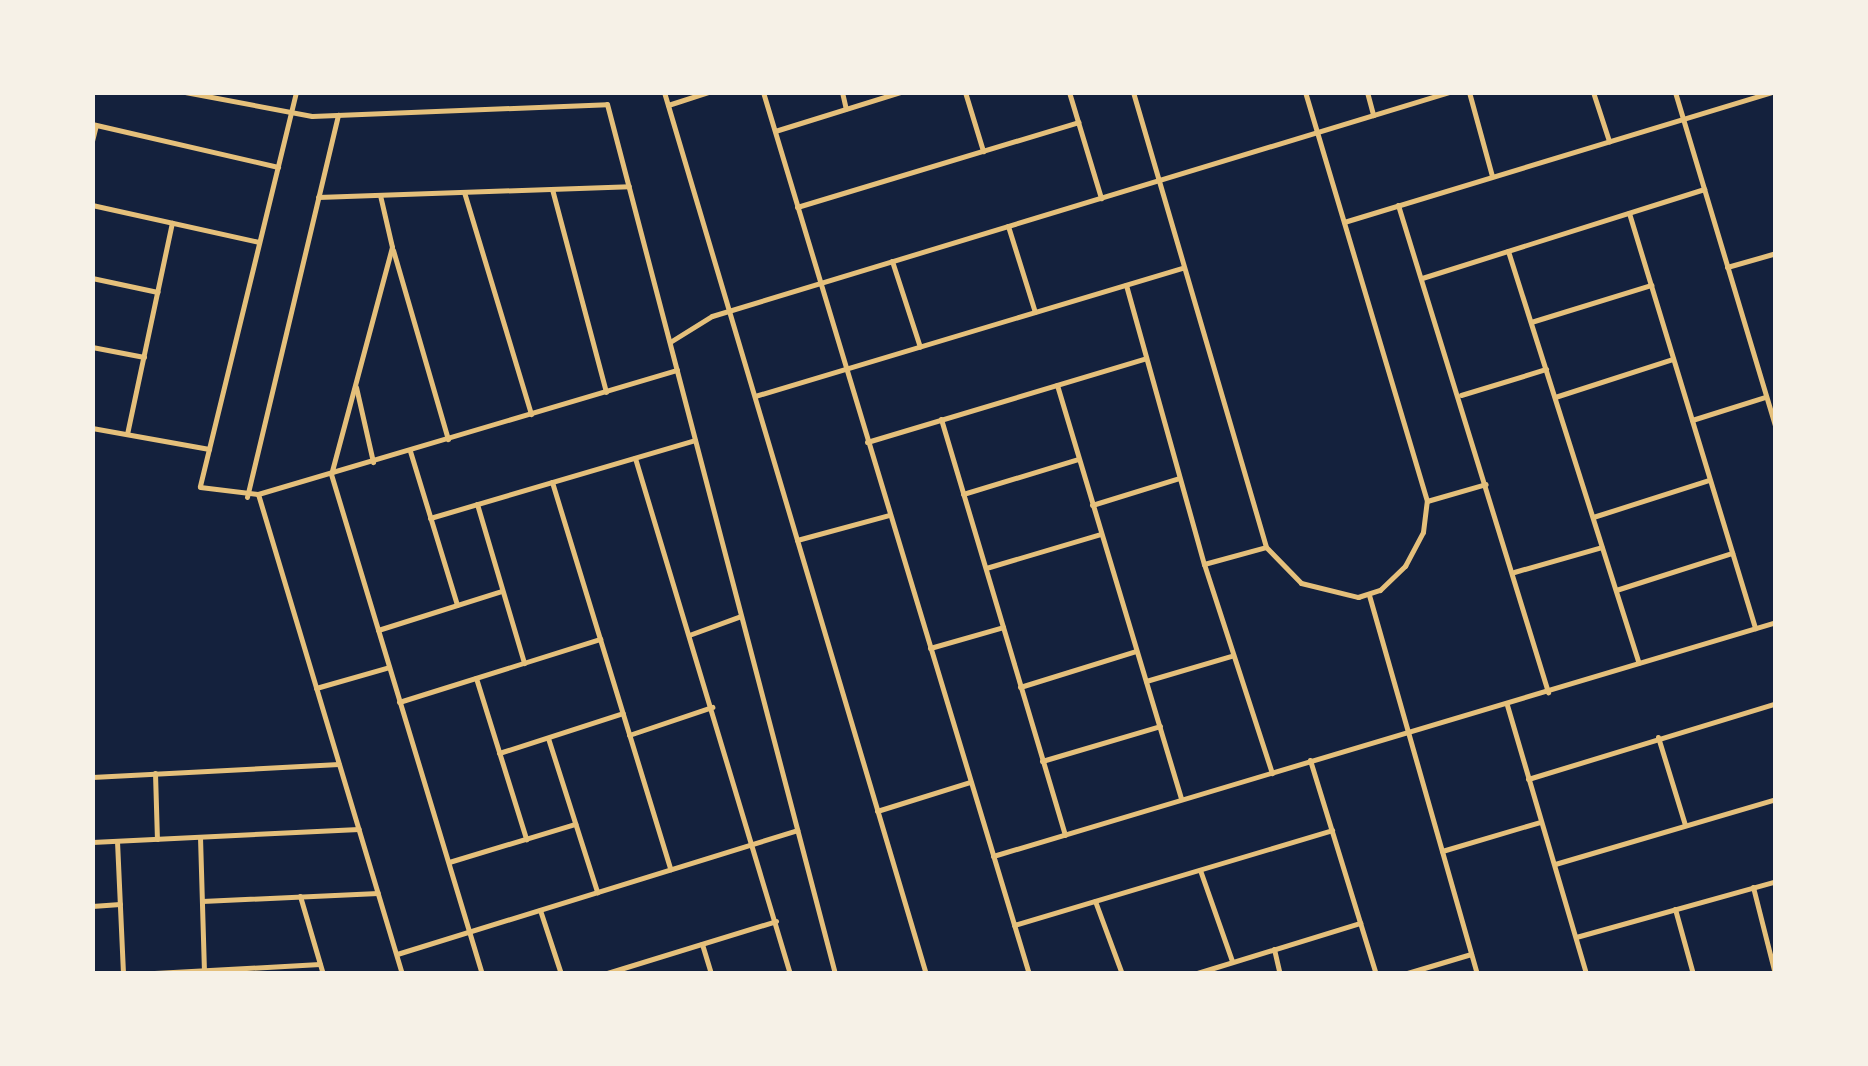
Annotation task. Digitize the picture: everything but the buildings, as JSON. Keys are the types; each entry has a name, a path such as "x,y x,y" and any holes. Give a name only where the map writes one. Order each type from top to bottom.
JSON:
{"street":[{"path":"185,92 291,113 338,116 607,104 835,974"},
{"path":"296,92 200,487 247,497 677,370"},
{"path":"664,92 926,974"},
{"path":"668,105 708,92"},
{"path":"764,92 818,284 1028,974"},
{"path":"842,92 846,109"},
{"path":"775,131 900,92"},
{"path":"966,92 983,152"},
{"path":"1069,92 1101,198"},
{"path":"1133,92 1266,547 1302,583 1341,596 1368,595 1406,566 1423,532 1426,501 1305,92"},
{"path":"1367,92 1374,116"},
{"path":"670,342 729,310 1449,92"},
{"path":"1469,92 1492,177"},
{"path":"1593,92 1609,142"},
{"path":"1675,92 1776,428"},
{"path":"1344,222 1770,92"},
{"path":"247,497 338,116"},
{"path":"797,207 1078,122"},
{"path":"92,141 94,124 278,167"},
{"path":"318,197 629,186"},
{"path":"552,189 606,392"},
{"path":"1422,278 1704,189"},
{"path":"464,192 531,414"},
{"path":"380,195 448,439"},
{"path":"92,205 259,242"},
{"path":"1398,205 1460,395 1548,692"},
{"path":"1629,213 1755,628"},
{"path":"127,434 172,223"},
{"path":"1008,226 1035,312"},
{"path":"392,247 331,474 482,974"},
{"path":"1508,251 1639,663"},
{"path":"1728,267 1776,253"},
{"path":"892,261 920,346"},
{"path":"754,396 1184,268"},
{"path":"92,278 158,292"},
{"path":"1126,285 1204,564 1272,773"},
{"path":"1531,322 1651,285"},
{"path":"92,347 144,357"},
{"path":"867,442 1144,358"},
{"path":"1555,397 1673,359"},
{"path":"1460,395 1546,369"},
{"path":"354,382 373,462"},
{"path":"1057,385 1182,800"},
{"path":"1692,420 1766,397"},
{"path":"941,419 1064,835"},
{"path":"92,428 209,450"},
{"path":"430,518 695,440"},
{"path":"410,450 457,605"},
{"path":"635,458 790,974"},
{"path":"963,494 1078,459"},
{"path":"1092,505 1179,478"},
{"path":"1593,517 1710,480"},
{"path":"552,482 670,870"},
{"path":"1426,501 1487,484"},
{"path":"258,494 402,974"},
{"path":"477,504 524,663"},
{"path":"797,540 889,516"},
{"path":"986,568 1102,534"},
{"path":"1514,572 1602,546"},
{"path":"1204,564 1266,547"},
{"path":"1616,590 1732,553"},
{"path":"378,630 502,591"},
{"path":"1368,595 1477,974"},
{"path":"690,635 741,616"},
{"path":"993,856 1776,622"},
{"path":"930,648 1003,627"},
{"path":"399,702 600,639"},
{"path":"1020,687 1136,650"},
{"path":"1146,681 1232,656"},
{"path":"316,688 389,667"},
{"path":"476,678 526,839"},
{"path":"1528,778 1775,703"},
{"path":"1507,704 1586,974"},
{"path":"630,735 712,707"},
{"path":"499,754 623,713"},
{"path":"1042,761 1160,726"},
{"path":"1658,737 1685,826"},
{"path":"548,738 597,892"},
{"path":"1310,760 1376,974"},
{"path":"92,777 339,764"},
{"path":"155,774 157,840"},
{"path":"877,810 970,782"},
{"path":"1554,864 1776,799"},
{"path":"1442,851 1540,822"},
{"path":"448,862 575,824"},
{"path":"92,842 359,830"},
{"path":"396,954 797,830"},
{"path":"1014,925 1332,830"},
{"path":"200,837 204,970"},
{"path":"117,841 122,974"},
{"path":"1200,870 1232,962"},
{"path":"1576,937 1776,881"},
{"path":"1753,888 1775,974"},
{"path":"202,901 378,893"},
{"path":"300,896 323,974"},
{"path":"1095,901 1122,974"},
{"path":"92,906 120,904"},
{"path":"1674,909 1693,974"},
{"path":"540,910 561,974"},
{"path":"604,974 776,922"},
{"path":"1194,974 1360,922"},
{"path":"702,944 711,974"},
{"path":"1274,949 1280,974"},
{"path":"1404,974 1472,954"},
{"path":"136,974 320,964"}]}
